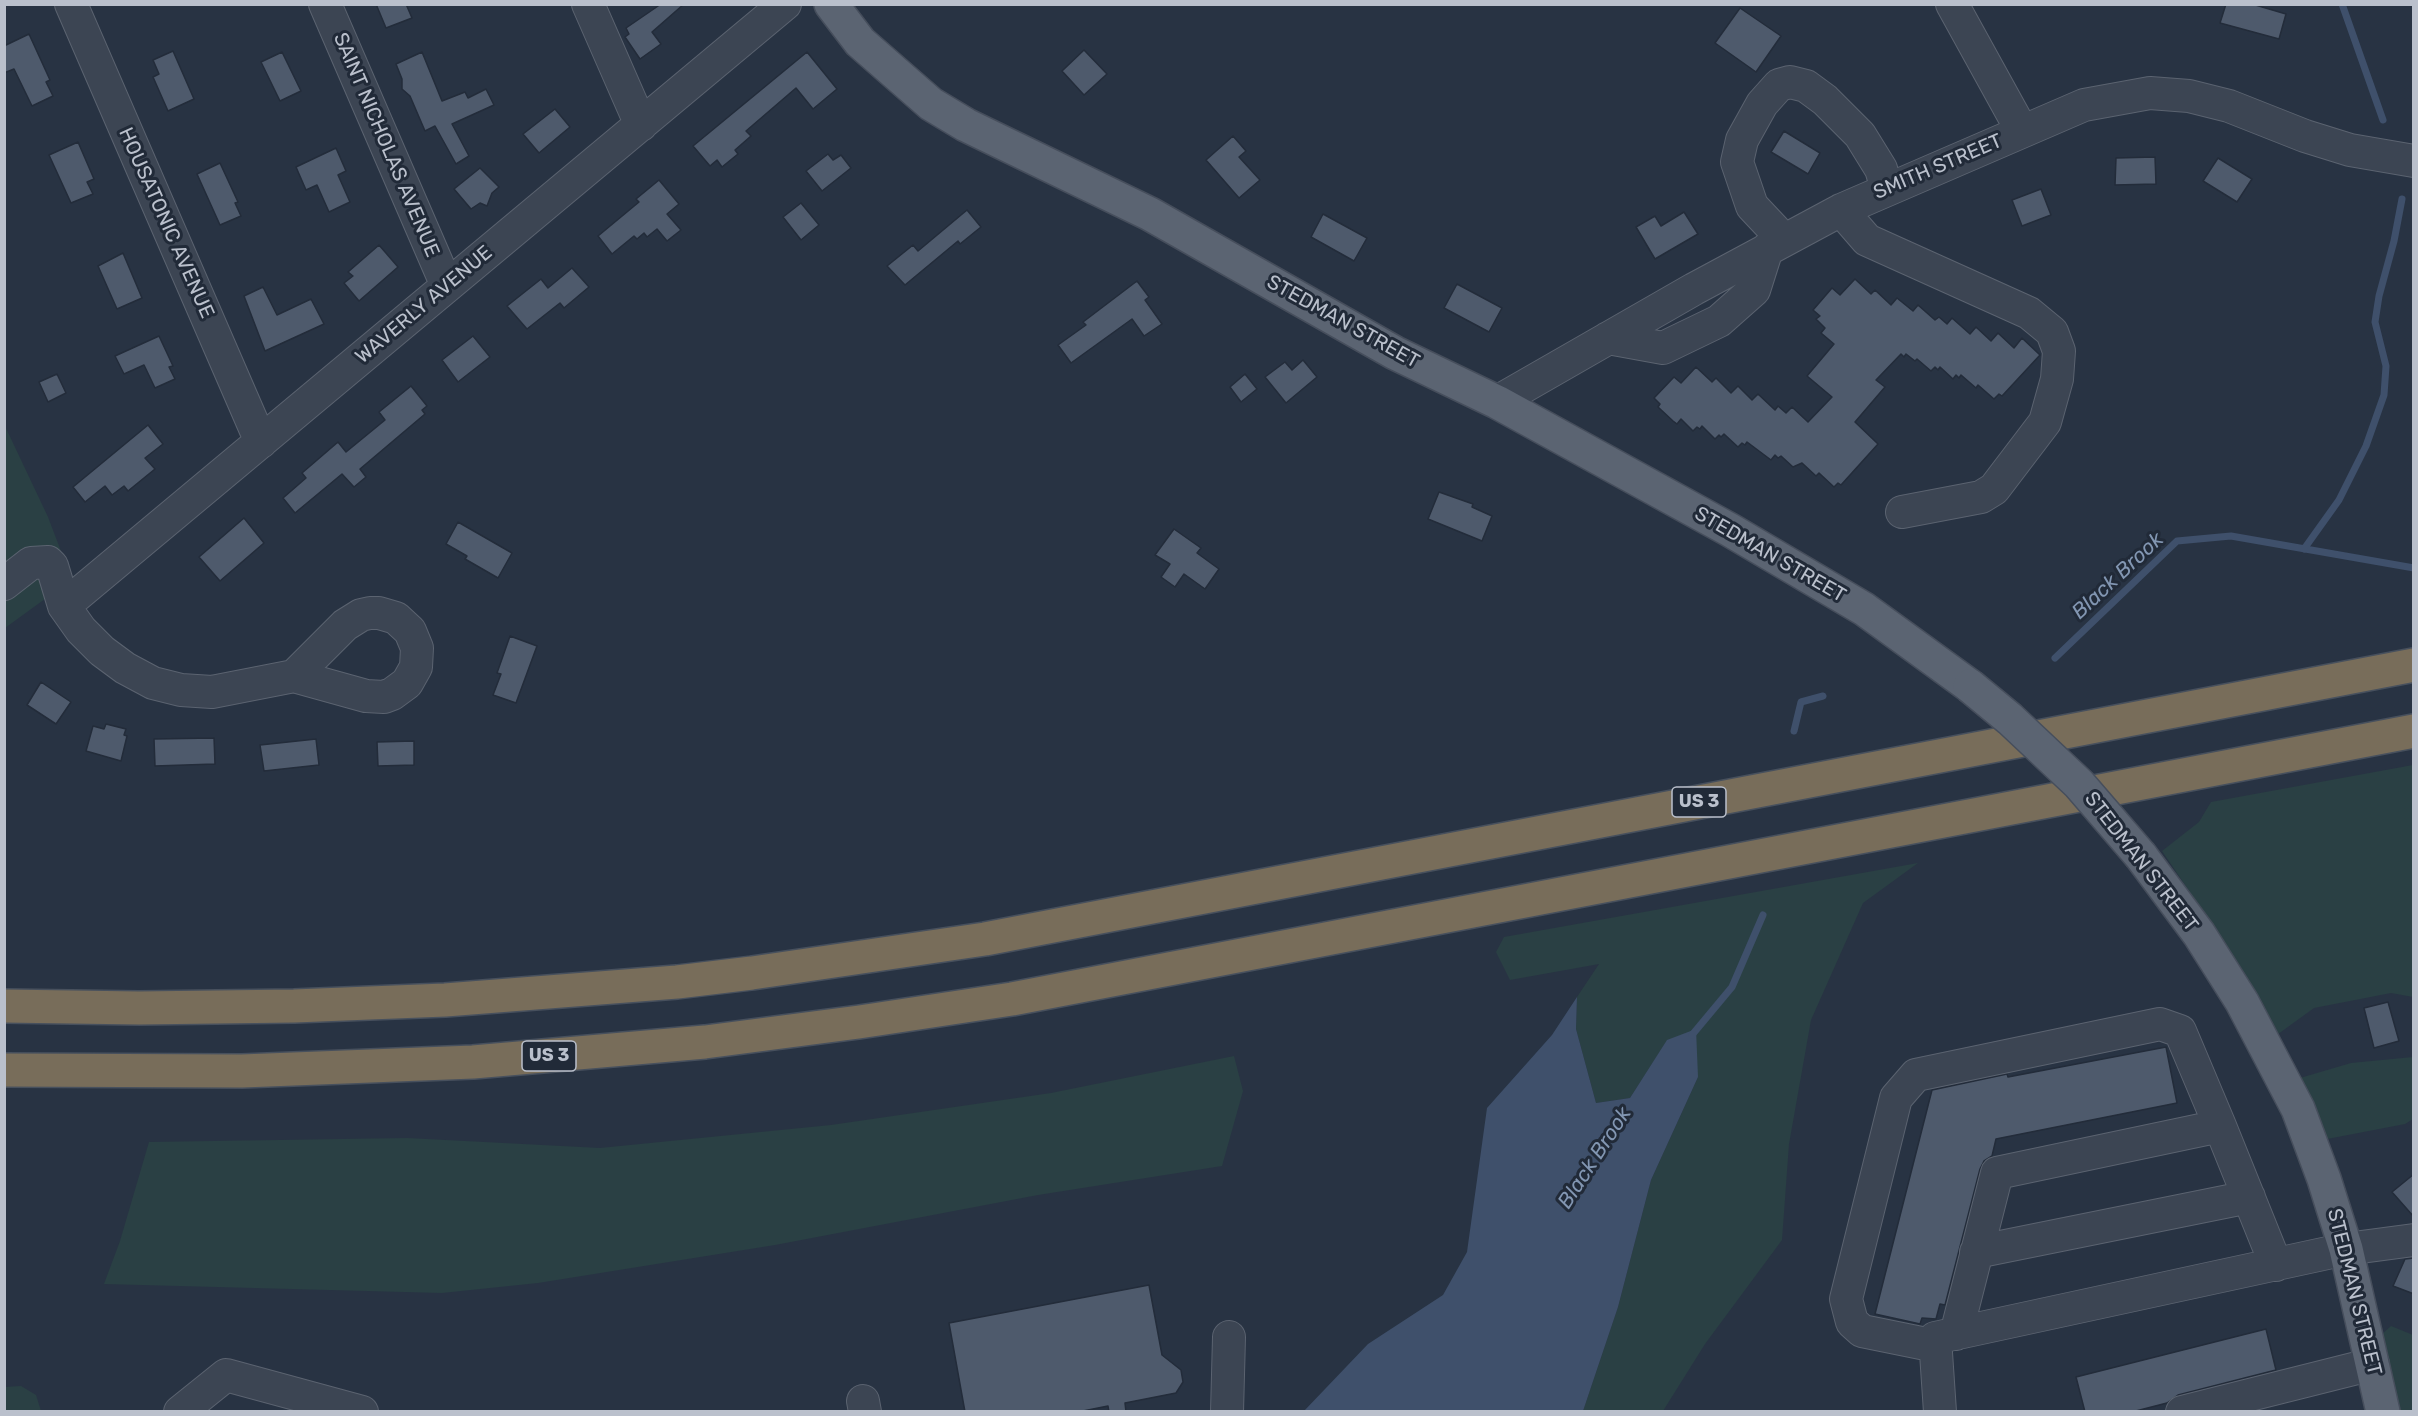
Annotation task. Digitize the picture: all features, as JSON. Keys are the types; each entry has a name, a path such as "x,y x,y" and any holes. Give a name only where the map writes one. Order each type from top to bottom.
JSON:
{"highway":[{"name":"US 3","path":"4,1006 282,1007 445,1000 677,982 786,968 985,939 2414,665"},
{"name":"US 3","path":"4,1070 242,1071 473,1062 705,1042 859,1022 1045,992 2414,731"}],"main road":[{"name":"STEDMAN STREET","path":"831,4 860,42 940,109 966,125 1150,214 1395,353 1497,402 1822,583 1899,633 1970,686 2027,735 2079,784 2141,856 2204,943 2263,1038 2312,1143 2346,1250 2383,1412"}],"street":[{"name":"HOUSATONIC AVENUE","path":"71,4 261,441"},
{"name":"SAINT NICHOLAS AVENUE","path":"325,4 447,286"},
{"path":"588,4 641,124"},
{"name":"WAVERLY AVENUE","path":"64,606 784,4"},
{"path":"1952,4 2022,131"},
{"path":"1776,245 1752,206 1737,162 1742,140 1757,113 1779,85 1790,82 1806,86 1825,100 1860,135 1881,169 1887,189"},
{"name":"SMITH STREET","path":"1497,402 1841,210 2084,105 2150,93 2189,96 2229,106 2306,136 2350,150 2414,161"},
{"path":"1841,210 1867,240 2029,312 2052,332 2059,351 2056,379 2044,422 1994,489 1981,497 1902,513"},
{"path":"6,578 31,563 48,561 52,566 64,606 81,630 102,651 124,668 153,683 181,690 212,692 294,676"},
{"path":"2276,1264 2180,1031 2160,1024 1916,1075 1896,1098 1846,1299 1852,1322 1862,1331 1946,1340 2276,1264 2414,1240"},
{"path":"1940,1412 1946,1340 1976,1252 1997,1173 2220,1126"},
{"path":"1976,1252 2248,1197"},
{"path":"1227,1412 1229,1337"},
{"path":"2182,1412 2373,1364"},
{"path":"180,1412 226,1375 362,1412"}],"green space":[{"path":"4,424 48,517 67,567 60,588 5,628"},
{"path":"2413,765 2413,997 2391,993 2314,1008 2274,1037 2242,969 2162,851 2199,822 2211,802"},
{"path":"1918,863 1863,903 1811,1020 1789,1144 1782,1240 1705,1344 1663,1411 1583,1411 1618,1307 1651,1180 1698,1077 1667,1041 1630,1098 1596,1103 1576,1029 1577,997 1599,964 1510,980 1496,952 1504,937"},
{"path":"1234,1056 1243,1091 1222,1166 1038,1195 775,1245 538,1283 442,1293 104,1284 120,1241 149,1142 407,1138 600,1148 831,1125 1051,1093"},
{"path":"2413,1057 2413,1119 2405,1124 2322,1140 2300,1078 2351,1063"},
{"path":"2391,1326 2413,1335 2413,1411 2397,1411 2380,1336"},
{"path":"21,1386 36,1395 41,1411 5,1411 5,1387"}],"water":[{"path":"1577,997 1576,1029 1596,1103 1630,1098 1667,1040 1696,1029 1698,1077 1651,1180 1618,1307 1583,1411 1304,1411 1368,1344 1443,1295 1467,1252 1487,1108 1552,1035"}],"building":[{"path":"376,4 406,4 412,18 386,28"},
{"path":"661,4 684,4 652,32 661,44 640,59 625,37 629,34 626,28"},
{"path":"2226,4 2252,4 2286,14 2279,39 2220,23"},
{"path":"1740,8 1781,36 1756,72 1715,43"},
{"path":"29,34 50,80 46,82 53,96 32,106 14,69 4,73 4,46"},
{"path":"1084,50 1107,74 1084,95 1062,71"},
{"path":"173,51 194,99 168,111 153,77 159,74 153,60"},
{"path":"282,52 301,91 280,101 261,62"},
{"path":"422,52 442,101 465,92 468,98 486,89 494,105 452,124 469,156 456,164 435,126 425,131 410,96 402,89 402,79 396,64"},
{"path":"807,52 837,89 813,109 796,88 746,131 751,136 735,150 738,154 722,167 717,160 710,166 693,146"},
{"path":"555,109 570,127 539,153 523,134"},
{"path":"1784,131 1820,153 1808,174 1771,152"},
{"path":"1233,136 1246,151 1239,157 1260,180 1239,198 1206,160"},
{"path":"78,142 94,179 87,182 93,194 71,203 49,155"},
{"path":"336,148 346,171 338,175 350,202 329,212 317,185 306,190 296,167"},
{"path":"828,154 833,160 841,155 851,168 822,191 806,171"},
{"path":"2155,157 2156,184 2115,185 2116,158"},
{"path":"2218,158 2252,179 2237,202 2203,181"},
{"path":"220,163 238,202 235,203 241,216 220,225 197,174"},
{"path":"480,168 499,187 492,193 487,206 480,203 471,209 454,189"},
{"path":"659,180 679,204 667,214 681,230 667,241 657,229 647,237 644,233 637,239 634,236 612,254 598,236 639,202 636,199"},
{"path":"2041,189 2051,215 2022,226 2012,200"},
{"path":"801,203 819,225 801,240 783,217"},
{"path":"967,210 981,227 960,244 958,241 905,285 887,266 913,245 918,251"},
{"path":"1684,212 1698,234 1655,259 1636,227 1655,216 1661,226"},
{"path":"1323,214 1367,238 1354,261 1311,237"},
{"path":"379,245 398,267 359,301 344,283 353,276 348,272"},
{"path":"123,253 142,298 117,309 98,266"},
{"path":"572,268 589,287 564,308 560,303 527,329 507,306 541,279 548,288"},
{"path":"1855,279 1871,294 1875,290 1891,305 1897,298 1913,311 1918,305 1935,320 1939,317 1947,324 1952,318 1970,334 1976,327 1991,341 1998,333 2014,348 2022,338 2040,355 2002,396 1999,394 1994,399 1978,385 1976,388 1961,375 1959,378 1956,375 1953,379 1940,367 1938,370 1935,367 1931,371 1917,359 1915,361 1906,354 1904,357 1901,354 1876,380 1885,387 1855,422 1878,444 1841,485 1838,483 1834,487 1819,473 1816,476 1802,463 1793,467 1781,456 1778,458 1775,455 1771,460 1747,442 1738,447 1724,434 1715,439 1702,426 1693,431 1681,419 1677,424 1658,407 1660,404 1654,398 1674,377 1681,383 1696,367 1712,382 1716,378 1731,393 1738,386 1752,400 1758,394 1775,410 1778,406 1786,413 1792,407 1808,422 1832,397 1807,376 1834,344 1821,333 1825,328 1816,319 1820,316 1813,310 1832,288 1840,295"},
{"path":"1137,281 1149,297 1145,300 1162,324 1144,336 1132,319 1071,363 1058,345 1086,325 1083,322"},
{"path":"1457,284 1502,308 1489,332 1444,308"},
{"path":"263,287 277,315 311,299 324,324 265,351 244,296"},
{"path":"159,336 173,366 169,367 175,379 155,388 144,365 124,374 115,356"},
{"path":"473,336 490,357 458,382 442,360"},
{"path":"1303,360 1317,377 1286,403 1265,377 1285,362 1292,370"},
{"path":"57,374 66,393 48,402 39,382"},
{"path":"1245,374 1257,389 1241,402 1230,387"},
{"path":"411,386 427,406 422,410 425,414 360,469 366,477 354,487 342,474 295,513 283,498 306,478 302,473 338,442 346,452 385,420 379,412"},
{"path":"148,425 163,444 145,458 155,469 128,491 124,486 112,495 105,486 85,502 73,487"},
{"path":"1439,492 1473,504 1472,507 1492,516 1482,541 1428,519"},
{"path":"244,518 264,543 220,581 199,557"},
{"path":"458,522 512,553 498,578 465,559 467,556 446,544"},
{"path":"1174,529 1201,548 1197,553 1219,569 1205,589 1184,574 1175,587 1161,577 1170,564 1155,555"},
{"path":"510,636 537,646 516,703 493,695 501,674 497,673"},
{"path":"41,682 71,702 56,724 27,705"},
{"path":"106,724 126,729 124,735 127,736 121,761 86,751 93,726 104,729"},
{"path":"214,738 215,764 155,766 154,739"},
{"path":"316,739 319,765 264,771 260,745"},
{"path":"414,741 414,765 378,766 377,742"},
{"path":"2388,1002 2399,1041 2374,1048 2364,1008"},
{"path":"2166,1047 2177,1103 1996,1139 1992,1156 1984,1161 1980,1169 1945,1305 1940,1304 1936,1319 1922,1318 1920,1324 1875,1314 1932,1090 2007,1074 2008,1077"},
{"path":"2414,1174 2414,1217 2392,1192"},
{"path":"2414,1258 2414,1294 2393,1286 2405,1259"},
{"path":"1149,1285 1162,1355 1181,1370 1183,1382 1176,1393 1125,1403 1126,1412 1109,1412 1108,1406 1078,1412 965,1412 949,1323"},
{"path":"2266,1329 2276,1370 2178,1395 2167,1403 2132,1412 2085,1412 2076,1377"}],"waterway":[{"name":"Black Brook","path":"2342,4 2383,120"},
{"name":"Black Brook","path":"2304,549 2339,500 2366,446 2384,395 2386,366 2375,322 2402,199"},
{"name":"Black Brook","path":"2055,658 2177,541 2231,536 2414,568"},
{"name":"Black Brook","path":"1794,731 1801,702 1823,696"},
{"name":"Black Brook","path":"1692,1035 1732,987 1763,915"}]}
